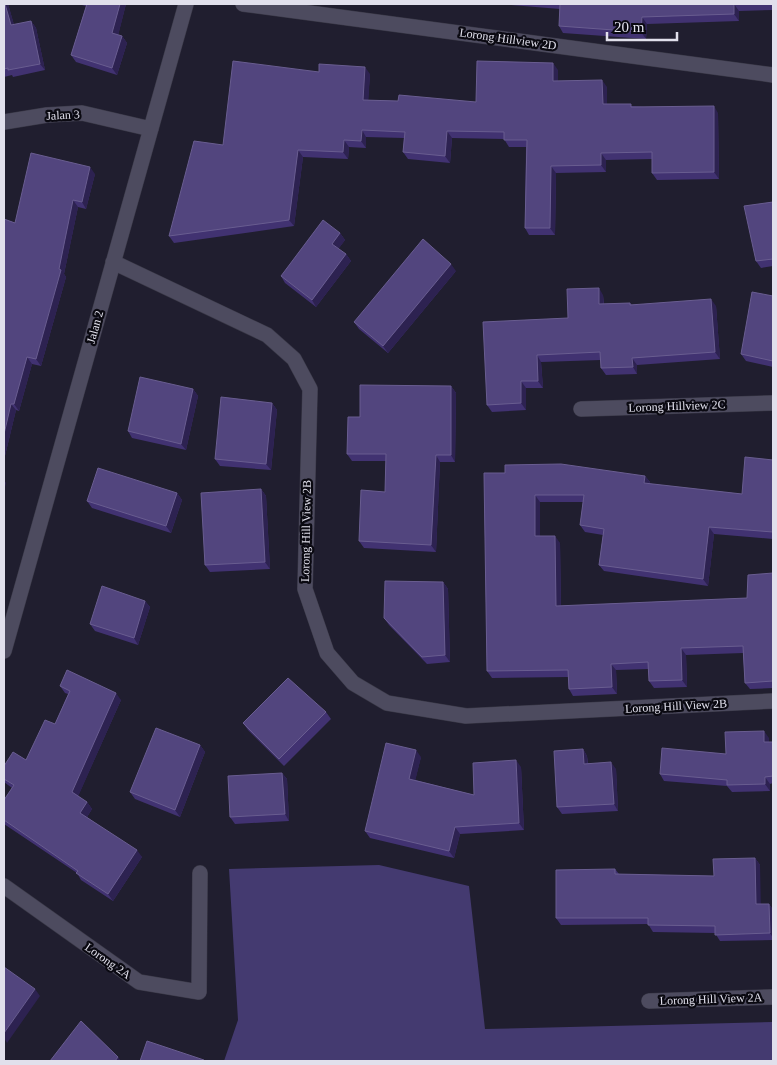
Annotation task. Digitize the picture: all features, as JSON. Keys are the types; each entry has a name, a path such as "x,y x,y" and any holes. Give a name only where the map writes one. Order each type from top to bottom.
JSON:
{"street":[{"name":"Jalan 2","path":"4,651 186,4"},
{"name":"Lorong Hillview 2D","path":"244,4 773,75"},
{"name":"Jalan 3","path":"4,122 82,113 151,129"},
{"name":"Lorong Hill View 2B","path":"114,262 268,335 294,359 310,389 305,589 327,653 353,683 387,703 466,716 773,701"},
{"name":"Lorong Hillview 2C","path":"581,409 773,403"},
{"name":"Lorong 2A","path":"4,886 139,982 199,992 200,873"},
{"name":"Lorong Hill View 2A","path":"649,1001 773,997"}],"shaded area":[{"path":"379,865 469,886 485,1029 773,1022 773,1061 224,1061 238,1020 229,869"}],"building":[{"path":"4,4 11,25 31,21 40,64 8,70 8,68 4,69"},
{"path":"87,4 120,4 112,33 122,36 112,68 71,55"},
{"path":"560,4 734,4 734,14 642,17 641,32 559,26"},
{"path":"233,61 319,72 319,64 365,67 363,100 398,101 399,95 476,102 477,61 553,63 553,81 602,80 603,104 631,104 631,107 714,106 714,172 652,173 652,152 601,153 601,165 551,166 550,228 525,228 527,140 504,140 504,132 447,131 445,156 403,152 405,132 362,130 361,141 344,140 343,152 298,150 289,220 169,236 194,141 223,145"},
{"path":"31,153 90,167 82,202 73,200 59,269 61,270 36,359 27,357 14,404 11,404 4,434 4,219 15,223"},
{"path":"773,202 773,259 756,261 744,206"},
{"path":"323,220 340,233 332,244 346,254 312,300 281,276"},
{"path":"423,239 451,264 383,346 354,322"},
{"path":"599,288 599,304 630,303 630,305 711,299 715,352 632,358 633,367 601,368 600,352 537,355 538,381 521,381 521,403 487,405 483,322 568,318 567,289"},
{"path":"752,292 773,296 773,361 741,354"},
{"path":"140,377 193,389 181,444 128,431"},
{"path":"360,385 451,386 451,455 436,455 431,545 359,541 361,490 385,492 386,454 347,454 348,417 360,417"},
{"path":"221,397 272,403 266,464 215,459"},
{"path":"745,457 773,460 773,532 709,527 703,579 599,565 604,529 580,525 584,495 535,495 535,536 555,536 556,606 747,598 748,575 773,573 773,681 745,683 743,646 681,648 682,680 649,681 648,662 611,664 612,687 569,689 568,670 487,671 484,473 505,473 505,465 561,464 645,476 644,483 742,494"},
{"path":"98,468 177,493 166,526 87,501"},
{"path":"261,489 265,562 205,565 201,493"},
{"path":"385,581 443,582 445,655 422,657 384,618"},
{"path":"102,586 145,601 134,638 90,624"},
{"path":"67,670 116,693 72,792 87,802 80,813 137,850 108,894 4,820 4,800 14,785 4,779 4,766 13,752 26,760 45,720 55,724 70,691 60,686"},
{"path":"288,678 326,712 279,759 243,723"},
{"path":"156,728 200,745 175,810 130,792"},
{"path":"764,731 764,742 773,742 773,776 765,777 765,784 727,785 727,780 660,774 662,748 726,754 725,732"},
{"path":"386,743 416,750 409,779 474,795 473,763 516,760 519,823 455,827 449,851 365,831"},
{"path":"583,749 584,764 611,762 614,804 557,807 554,751"},
{"path":"282,773 285,814 230,817 228,776"},
{"path":"755,858 756,904 769,904 770,933 715,935 715,926 648,925 648,918 556,918 556,870 615,869 615,874 714,876 713,859"},
{"path":"4,967 35,989 4,1033"},
{"path":"81,1021 118,1057 115,1061 50,1061"},
{"path":"147,1041 204,1060 140,1061"}]}
